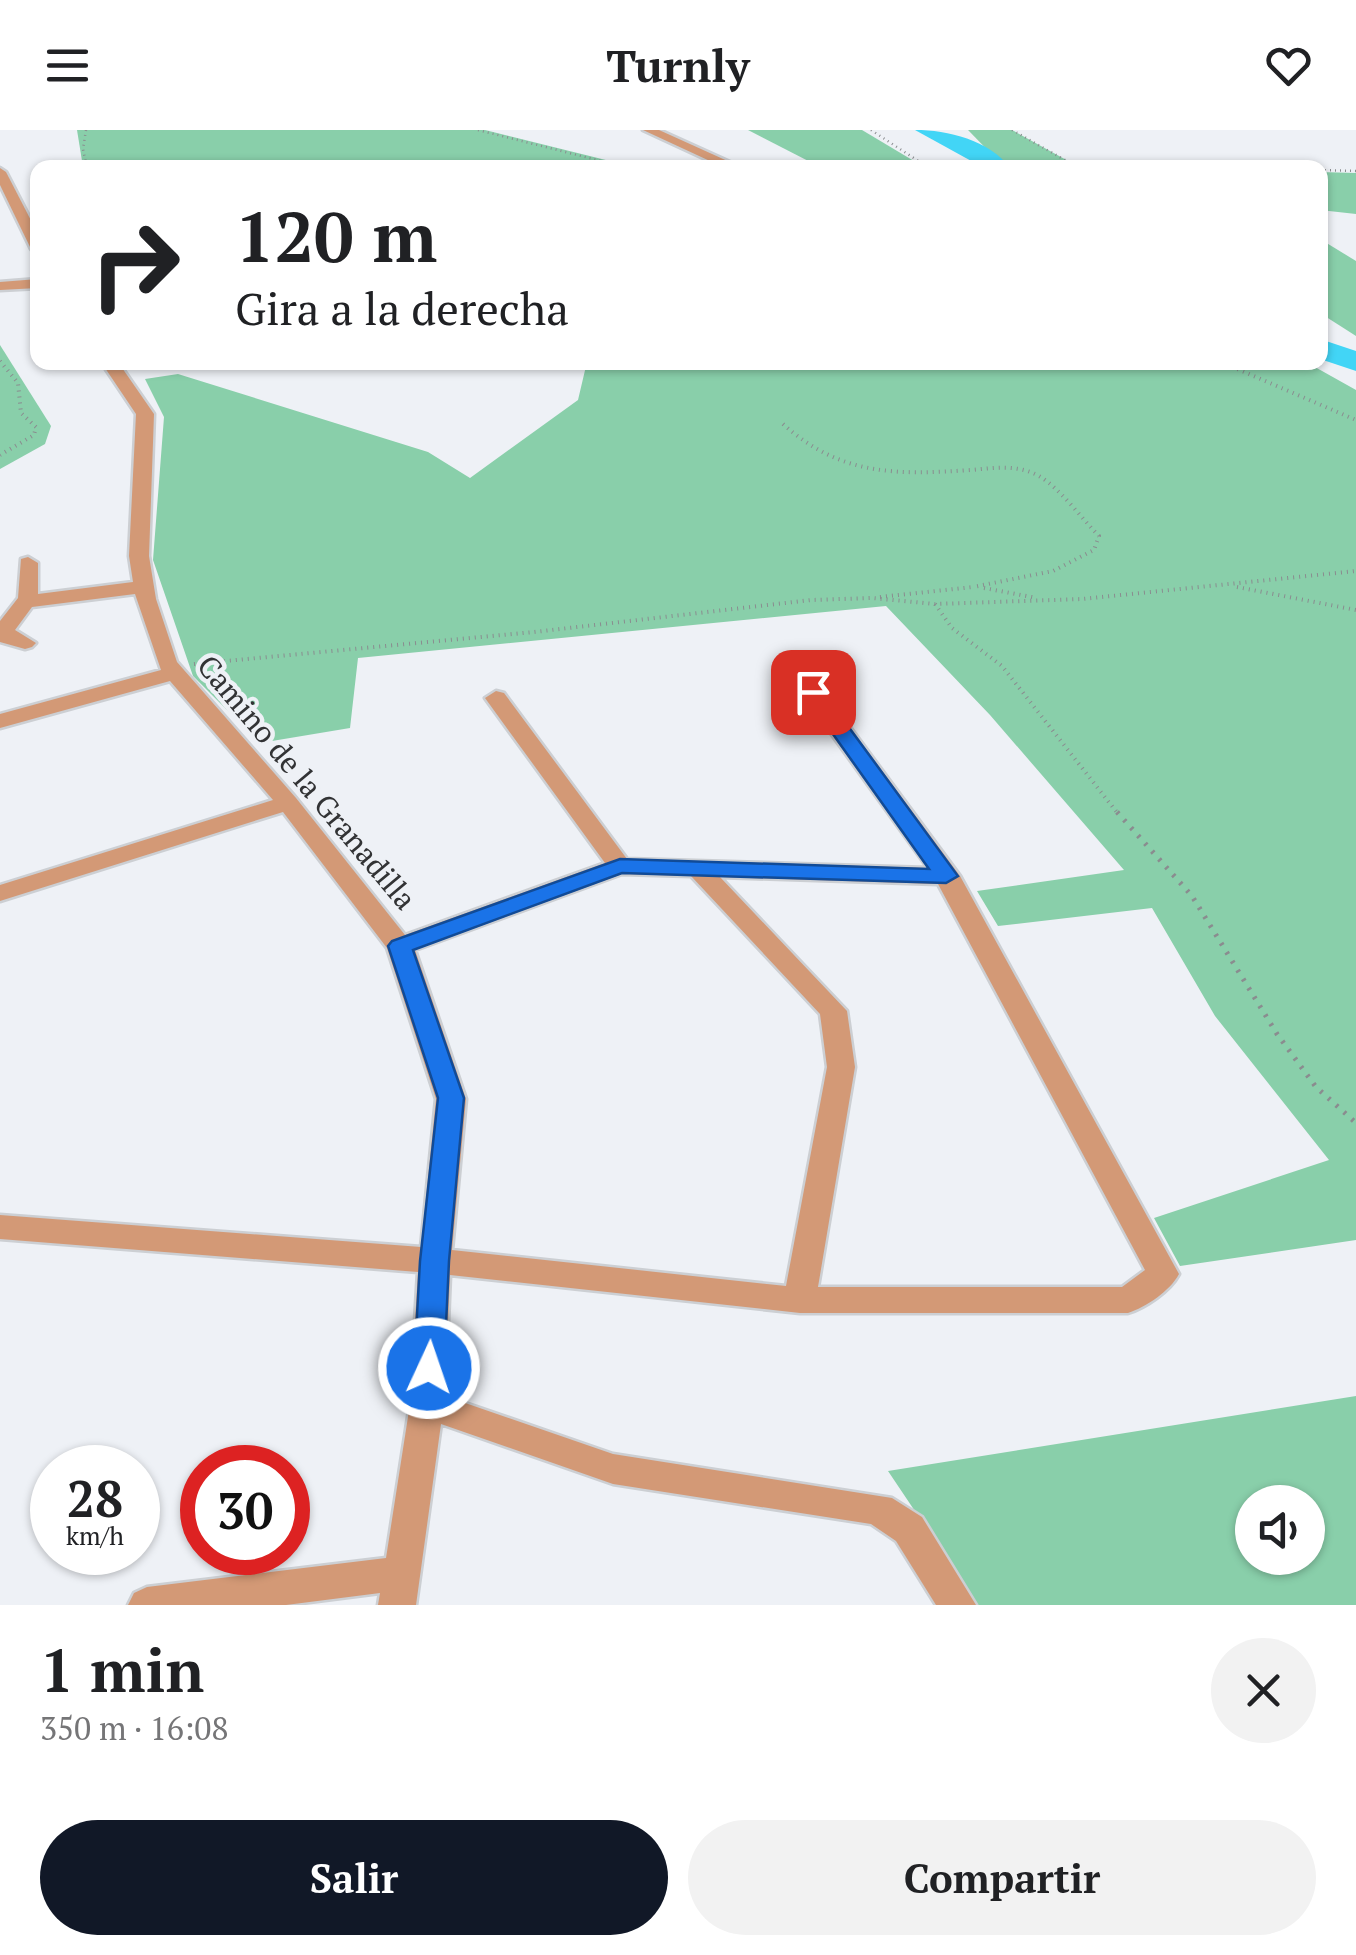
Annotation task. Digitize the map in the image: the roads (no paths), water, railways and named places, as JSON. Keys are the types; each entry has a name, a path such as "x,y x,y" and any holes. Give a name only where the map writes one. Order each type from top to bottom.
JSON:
{"street":[{"path":"649,130 718,160"},
{"path":"0,172 30,233"},
{"path":"0,286 30,284"},
{"name":"Camino de la Granadilla","path":"114,370 144,414 139,556 171,669 288,804 400,946 451,1098 434,1261 427,1404 400,1589"},
{"path":"25,643 8,638 4,630 27,601 28,563"},
{"path":"27,601 146,587"},
{"path":"0,710 171,669"},
{"path":"0,722 171,669"},
{"path":"0,1227 434,1261 800,1300 1128,1300 1163,1274 946,876 813,692"},
{"path":"496,698 620,866"},
{"path":"0,892 288,804"},
{"path":"400,946 620,866 946,876"},
{"path":"699,870 833,1011 840,1066 800,1300"},
{"path":"427,1404 613,1469 879,1509 909,1529 957,1605"},
{"path":"147,1605 400,1589"}],"waterway":[{"path":"927,130 991,160"},
{"path":"1328,351 1356,362"}]}
